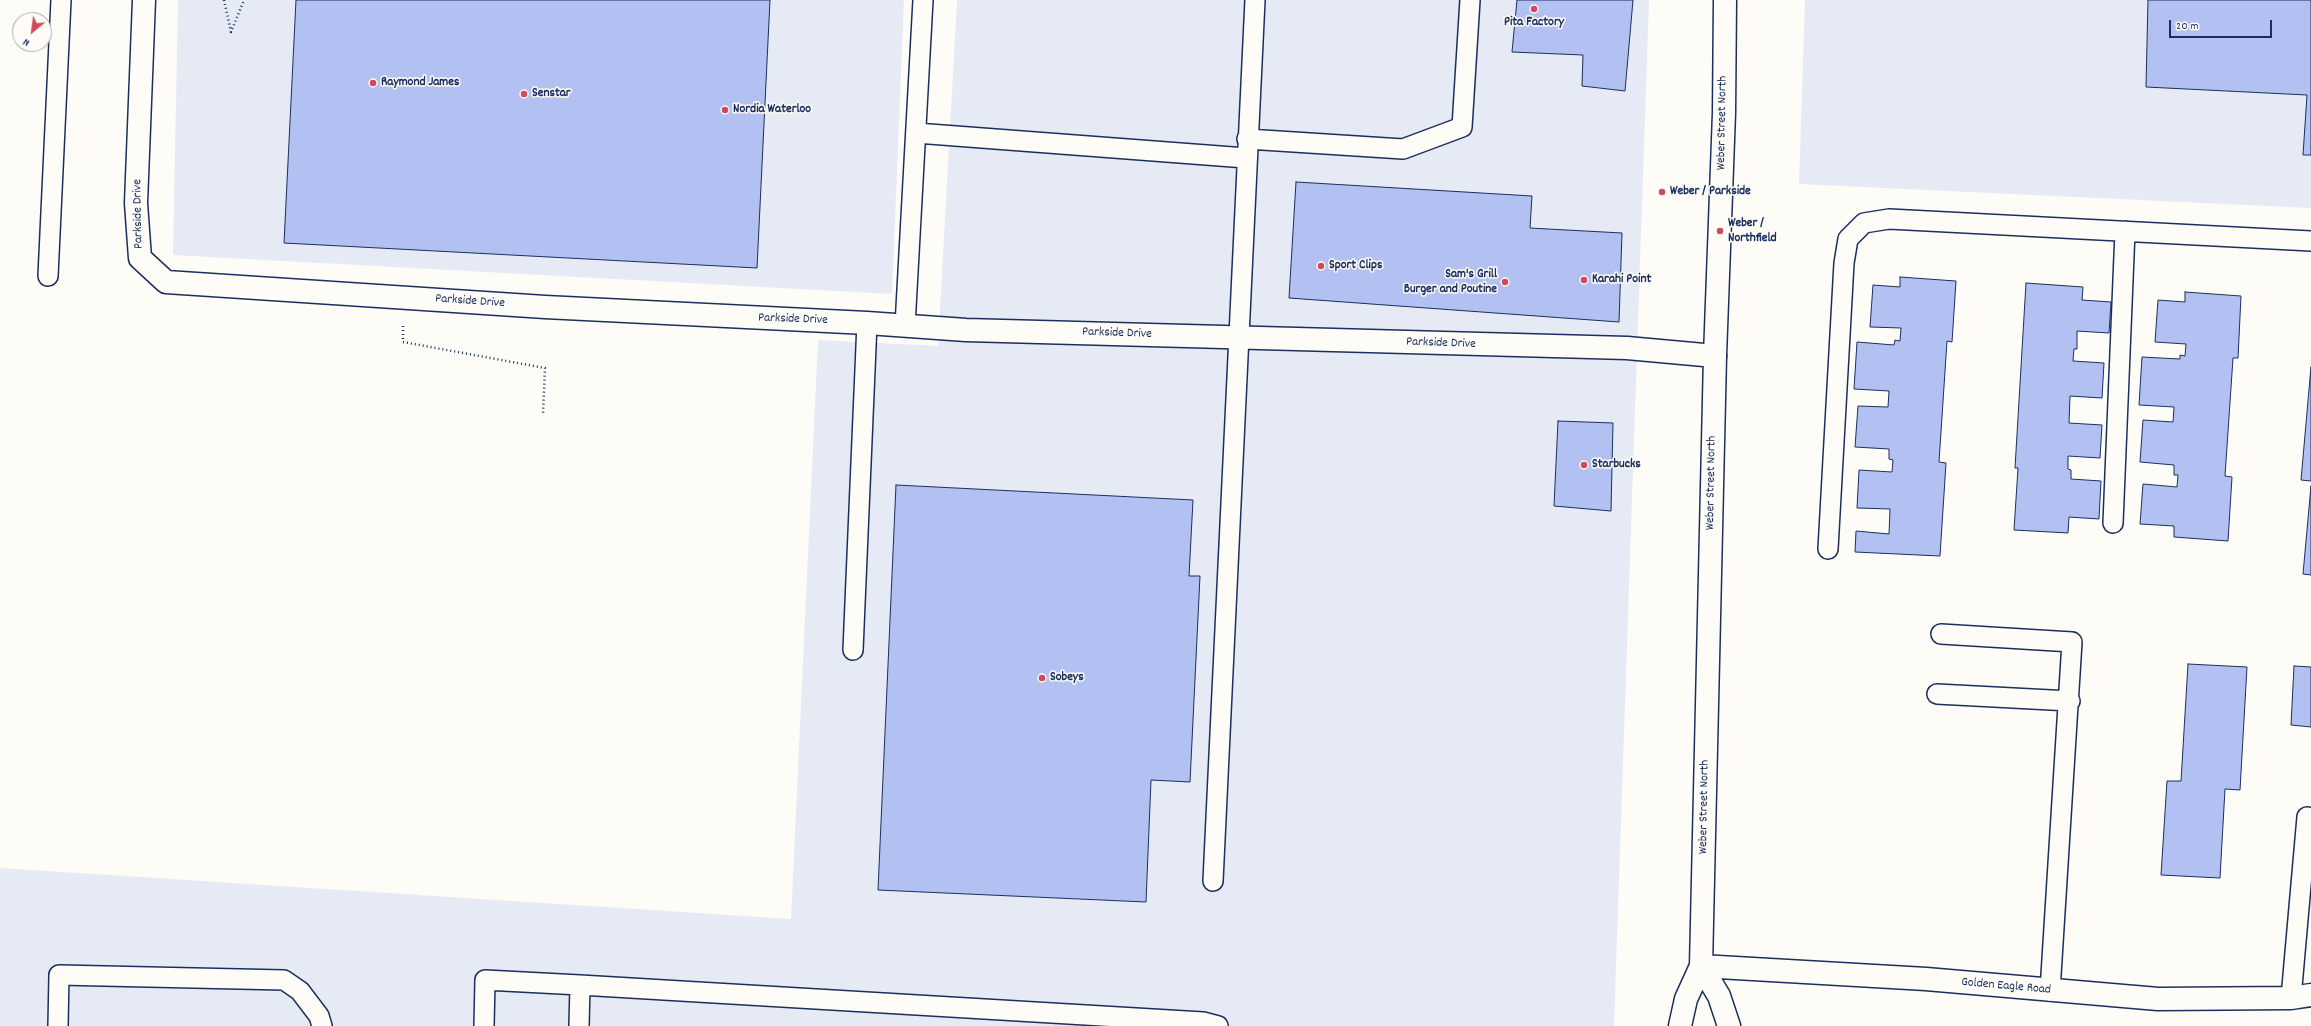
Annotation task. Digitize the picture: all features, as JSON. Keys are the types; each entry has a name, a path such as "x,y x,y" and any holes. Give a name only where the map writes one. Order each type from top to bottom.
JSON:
{"street":[{"name":"Parkside Drive","path":"144,0 136,203 140,258 166,282 546,307 867,323 966,330 1627,348 1715,356"},
{"name":"Weber Street North","path":"1680,1026 1686,999 1701,966 1715,356 1724,113 1725,0"},
{"name":"Golden Eagle Road","path":"1701,966 1926,979 2050,991 2158,999 2301,997"},
{"path":"1701,966 1719,996 1729,1026"}],"lane":[{"path":"48,276 61,0"},
{"path":"905,326 923,0"},
{"path":"1213,881 1237,338 1255,0"},
{"path":"1248,139 1404,149 1462,127 1470,0"},
{"path":"916,133 1246,158"},
{"path":"1828,549 1844,263 1848,239 1864,223 1889,219 2311,241"},
{"path":"2113,523 2125,231"},
{"path":"853,650 867,323"},
{"path":"1940,634 2072,642 2070,701 2050,991"},
{"path":"1937,694 2070,701"},
{"path":"2301,997 2307,818 2311,818"},
{"path":"58,1026 59,975 284,980 300,991 319,1016 322,1026"},
{"path":"484,1026 485,980 1203,1022 1218,1026"},
{"path":"579,1026 580,985"}],"path":[{"path":"224,0 231,32 244,0"},
{"path":"404,324 403,342 544,368 543,413"}],"shaded area":[{"path":"178,0 904,0 892,294 173,255"},
{"path":"957,0 1649,0 1614,1026 0,1026 0,868 791,919 818,340 938,346"},
{"path":"1805,0 2311,0 2311,208 1799,184"}],"building":[{"path":"296,0 770,0 757,268 284,243"},
{"path":"1517,0 1633,0 1625,91 1582,86 1583,55 1512,52"},
{"path":"2148,0 2311,0 2311,155 2303,155 2307,95 2146,87"},
{"path":"1296,182 1532,196 1530,228 1622,233 1619,322 1289,298"},
{"path":"1900,277 1956,281 1952,342 1947,341 1939,462 1946,463 1940,556 1855,552 1856,531 1889,534 1890,509 1857,508 1859,470 1892,472 1893,460 1889,459 1889,449 1855,447 1858,406 1888,407 1889,391 1854,389 1857,342 1894,345 1895,340 1900,341 1901,328 1870,327 1873,285 1900,287"},
{"path":"2026,283 2083,287 2082,300 2111,302 2109,333 2077,331 2077,349 2074,349 2073,361 2104,363 2102,398 2070,396 2069,423 2102,425 2100,458 2068,456 2068,469 2071,470 2071,479 2101,481 2099,519 2069,517 2068,533 2014,530 2018,468 2015,468"},
{"path":"2185,292 2241,296 2238,358 2233,358 2225,476 2232,477 2228,541 2174,537 2174,526 2140,524 2143,484 2177,487 2178,475 2174,475 2174,465 2140,462 2143,420 2173,422 2174,407 2139,405 2142,357 2180,359 2180,355 2185,356 2186,344 2155,342 2158,300 2185,302"},
{"path":"2311,367 2311,481 2301,480"},
{"name":"Starbucks","path":"1558,421 1613,423 1611,511 1554,506"},
{"name":"Sobeys","path":"896,485 1193,500 1189,576 1200,576 1190,782 1151,780 1146,902 878,890"},
{"path":"2311,486 2311,575 2303,574"},
{"path":"2188,664 2247,667 2240,790 2225,789 2220,878 2161,875 2167,781 2181,781"},
{"path":"2294,666 2311,667 2311,727 2291,725"}],"place":[{"name":"Pita Factory","path":"1534,9"},
{"name":"Raymond James","path":"373,83"},
{"name":"Senstar","path":"524,94"},
{"name":"Nordia Waterloo","path":"725,110"},
{"name":"Weber / Parkside","path":"1662,192"},
{"name":"Weber / Northfield","path":"1720,231"},
{"name":"Sport Clips","path":"1321,266"},
{"name":"Karahi Point","path":"1584,280"},
{"name":"Sam's Grill Burger and Poutine","path":"1505,282"},
{"name":"Starbucks","path":"1584,465"},
{"name":"Sobeys","path":"1042,678"}]}
